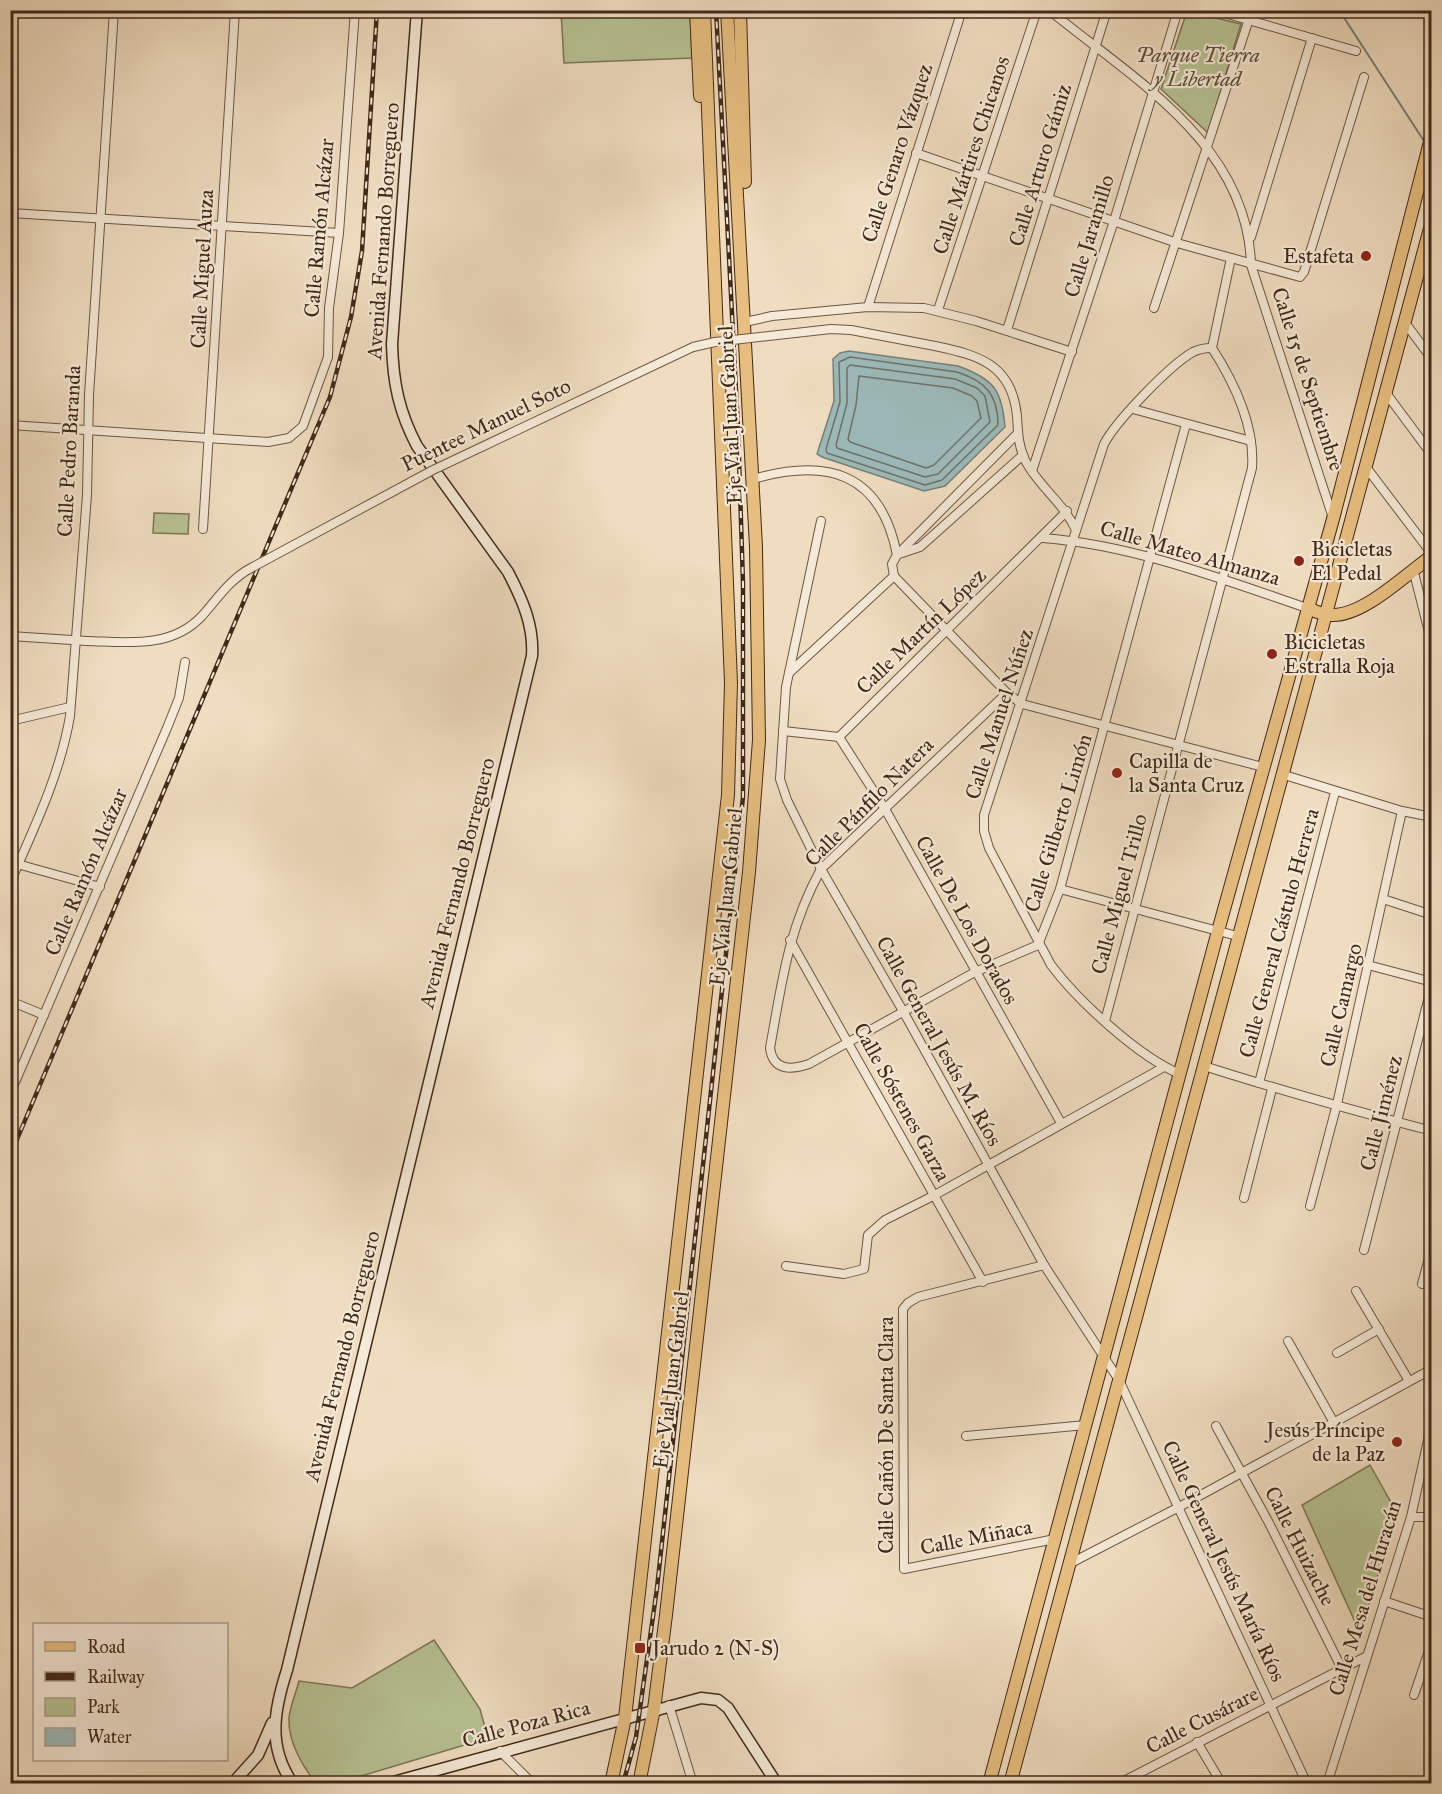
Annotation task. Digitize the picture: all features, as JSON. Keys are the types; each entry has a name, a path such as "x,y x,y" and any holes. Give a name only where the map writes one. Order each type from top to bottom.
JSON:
{"main road":[{"name":"Avenida Fernando Borreguero","path":"293,1784 279,1758 274,1738 276,1708 532,656 529,619 520,594 508,572 417,446 406,424 395,391 392,344 417,10"},
{"path":"696,10 703,153 712,192"},
{"name":"Eje Vial Juan Gabriel","path":"611,1784 625,1718 728,795 731,683 704,10"},
{"name":"Eje Vial Juan Gabriel","path":"639,1784 654,1709 756,800 760,693 753,479 727,10"},
{"path":"740,10 745,180 740,225"},
{"path":"989,1784 1306,608 1334,519 1431,136"},
{"path":"1010,1784 1281,774 1386,393 1429,247 1431,221"},
{"path":"1325,614 1345,614 1358,608 1431,555"},
{"name":"Calle Mateo Almanza","path":"1306,608 1325,614"},
{"name":"Calle Poza Rica","path":"386,1784 411,1780 500,1751 701,1698 723,1703 733,1713 777,1784"},
{"path":"232,1784 258,1755 276,1708"}],"street":[{"name":"Calle Pedro Baranda","path":"10,883 14,864 64,751 70,707 87,495 92,343 102,220 114,10"},
{"name":"Calle Miguel Auza","path":"203,529 235,10"},
{"name":"Calle Ramón Alcázar","path":"210,438 268,442 289,438 303,426 328,357 329,308 339,233 355,10"},
{"name":"Calle Genaro Vázquez","path":"868,307 962,10"},
{"name":"Calle Mártires Chicanos","path":"938,310 984,177 1037,10"},
{"name":"Calle 15 de Septiembre","path":"1048,10 1153,92 1208,146 1240,206 1251,238 1251,265 1334,519"},
{"name":"Calle Arturo Gámiz","path":"1006,330 1049,200 1107,10"},
{"name":"Calle Jaramillo","path":"1032,471 1114,220 1178,10"},
{"path":"1214,10 1356,51"},
{"path":"1154,308 1252,10"},
{"path":"1251,238 1312,38"},
{"path":"916,153 1177,243 1300,277 1304,272 1364,77"},
{"path":"10,213 339,233"},
{"path":"1212,348 1231,258"},
{"path":"745,322 772,316 899,306 938,310 1072,352"},
{"path":"1406,324 1431,359"},
{"name":"Puentee Manuel Soto","path":"10,636 75,641 152,642 170,637 195,623 237,576 433,470 693,347 715,342 831,329 850,330 935,346 983,359 994,367 1013,393 1017,435"},
{"name":"Calle Manuel Núñez","path":"1180,1074 1164,1067 1105,1021 1062,980 1038,945 989,848 984,831 984,815 1022,704 1104,444 1109,434 1183,360 1194,352 1212,348"},
{"name":"Calle Miguel Trillo","path":"1105,1021 1250,478 1253,454 1251,441 1234,387 1212,348"},
{"path":"1386,393 1431,455"},
{"path":"1133,409 1251,441"},
{"name":"Calle Gilberto Limón","path":"773,1062 780,1066 799,1068 975,972 1038,945 1060,889 1186,424"},
{"path":"10,425 88,432 210,438"},
{"path":"1017,435 897,555 892,564 894,576 1007,693 1022,704 1263,767"},
{"name":"Calle Mateo Almanza","path":"1017,435 1023,455 1032,471 1067,511 1076,530"},
{"path":"897,555 920,547 1023,455"},
{"path":"1366,466 1431,555"},
{"path":"753,479 799,468 838,474 855,482 886,516 892,530 897,555"},
{"name":"Calle Martín López","path":"839,737 1043,538 1067,511"},
{"name":"Calle General Jesús M. Ríos","path":"820,521 788,673 780,779 783,789 821,869 1044,1265 1105,1355"},
{"name":"Calle Mateo Almanza","path":"1043,538 1074,540 1149,559 1222,579 1306,608"},
{"path":"1413,569 1431,644"},
{"path":"788,673 894,576"},
{"name":"Calle Ramón Alcázar","path":"10,1094 179,698 185,662"},
{"name":"Calle Pánfilo Natera","path":"773,1062 770,1048 790,940 804,899 821,869 1007,693"},
{"path":"10,721 70,707"},
{"path":"783,731 839,737"},
{"name":"Calle De Los Dorados","path":"839,737 885,809 1061,1123"},
{"path":"1281,774 1335,792 1431,817"},
{"name":"Calle General Cástulo Herrera","path":"1259,1083 1335,792"},
{"name":"Calle Camargo","path":"1310,1206 1337,1104 1402,811"},
{"path":"14,864 100,887"},
{"path":"1060,889 1238,936"},
{"path":"1383,899 1431,915"},
{"name":"Calle Sóstenes Garza","path":"790,940 983,1282"},
{"path":"1368,965 1431,983"},
{"name":"Calle Jiménez","path":"1364,1250 1398,1122 1431,983"},
{"path":"10,1001 44,1015"},
{"path":"1204,1066 1272,1089 1337,1104 1431,1131"},
{"path":"786,1266 844,1274 864,1269 868,1235 874,1227 1164,1067"},
{"path":"1244,1198 1272,1089"},
{"path":"1422,1284 1431,1247"},
{"path":"983,1282 1044,1265"},
{"name":"Calle Cañón De Santa Clara","path":"904,1569 902,1315 908,1303 918,1297 983,1282"},
{"path":"1356,1291 1409,1381"},
{"path":"1337,1353 1379,1329"},
{"path":"1288,1341 1333,1421"},
{"name":"Calle General Jesús María Ríos","path":"1105,1355 1179,1507 1307,1784"},
{"path":"1069,1564 1179,1507 1431,1369"},
{"name":"Calle Mesa del Huracán","path":"1327,1784 1411,1517 1431,1422"},
{"path":"966,1436 1086,1425"},
{"name":"Calle Huizache","path":"1216,1426 1242,1472 1342,1669"},
{"path":"1411,1517 1431,1517"},
{"name":"Calle Miñaca","path":"904,1569 1054,1539"},
{"path":"1384,1601 1431,1617"},
{"path":"1414,1695 1431,1642"},
{"name":"Calle Cusárare","path":"1118,1784 1367,1656"},
{"path":"669,1705 693,1784"},
{"path":"1197,1742 1222,1784"},
{"path":"500,1751 533,1784"}],"green space":[{"path":"561,11 690,11 692,58 564,63"},
{"name":"Parque Tierra y Libertad","path":"1187,11 1241,24 1208,133 1161,89"},
{"path":"154,513 189,514 188,534 153,533"},
{"path":"1370,1465 1397,1513 1360,1633 1302,1505"},
{"path":"434,1640 480,1709 488,1738 338,1783 316,1783 297,1753 289,1727 289,1718 299,1681 352,1688"}],"water":[{"path":"849,351 958,366 970,371 988,381 994,388 1004,414 1005,427 945,486 924,491 822,457 817,454 834,401 833,359 840,353"}],"waterway":[{"path":"1339,10 1424,141"}],"railway":[{"path":"10,1156 330,397 351,317 362,251 377,10"},
{"path":"623,1784 636,1737 657,1588 743,797 743,583 738,428 716,10"}],"place":[{"name":"Estafeta","path":"1366,256"},
{"name":"Bicicletas El Pedal","path":"1299,561"},
{"name":"Bicicletas Estralla Roja","path":"1272,654"},
{"name":"Capilla de la Santa Cruz","path":"1117,773"},
{"name":"Jesús Príncipe de la Paz","path":"1397,1442"},
{"name":"Jarudo 2 (N-S)","path":"640,1648"}]}
